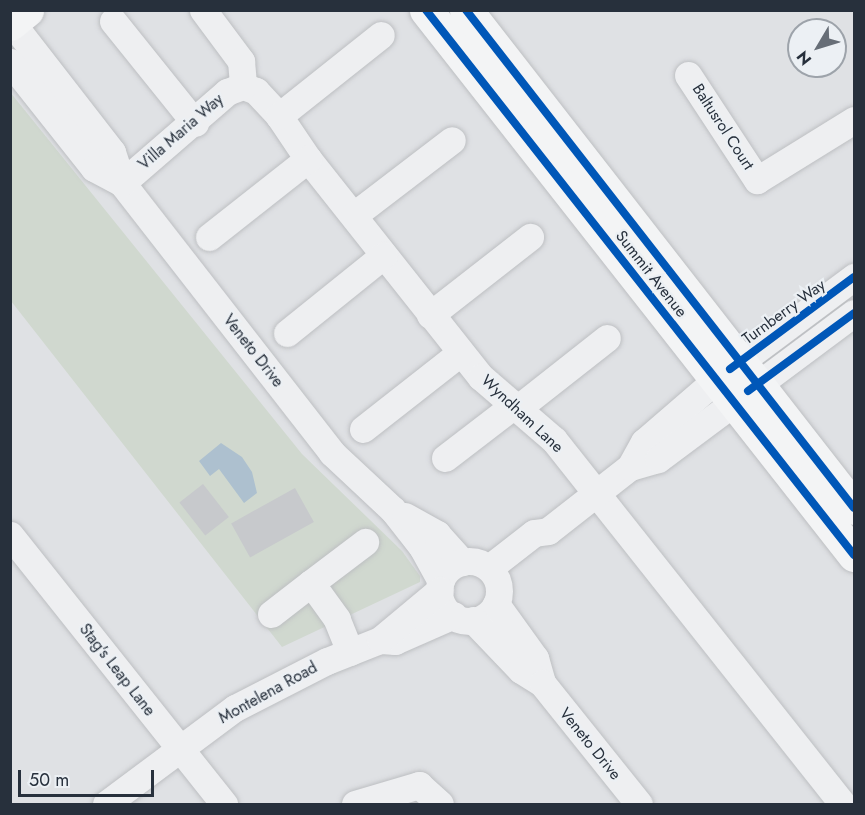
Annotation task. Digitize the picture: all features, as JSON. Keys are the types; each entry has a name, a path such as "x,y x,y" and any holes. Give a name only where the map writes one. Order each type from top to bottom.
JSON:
{"main road":[{"name":"Summit Avenue","path":"426,10 738,381 855,508"},
{"name":"Summit Avenue","path":"466,10 738,381 855,555"}],"street":[{"path":"203,10 241,61 243,86"},
{"name":"Veneto Drive","path":"17,19 112,152 122,183 332,453 393,510 423,547 441,585"},
{"path":"113,21 195,123"},
{"path":"279,116 381,35"},
{"name":"Veneto Drive","path":"10,62 94,168 122,183"},
{"name":"Baltusrol Court","path":"688,75 757,180 855,120"},
{"name":"Wyndham Lane","path":"243,86 256,91 279,116 308,159 460,353 554,440 842,804"},
{"name":"Villa Maria Way","path":"122,183 195,123 228,92 243,86"},
{"path":"354,215 452,140"},
{"path":"208,237 308,159"},
{"path":"430,315 530,237"},
{"path":"286,333 384,255"},
{"name":"Turnberry Way","path":"738,381 855,278"},
{"path":"495,586 477,562 462,562 447,570 441,585 443,605 463,618 486,615 495,586 534,533 548,531 630,467 658,459 738,381 855,313"},
{"path":"445,459 607,338"},
{"path":"363,429 460,353"},
{"name":"Veneto Drive","path":"393,510 437,534 462,562"},
{"name":"Stag's Leap Lane","path":"10,535 224,804"},
{"path":"271,614 365,542"},
{"path":"311,583 337,619 350,652"},
{"name":"Montelena Road","path":"106,804 178,748 235,708 350,652 380,640 441,585"},
{"name":"Veneto Drive","path":"495,586 535,658 542,683"},
{"name":"Veneto Drive","path":"463,618 521,670 542,683 639,804"},
{"name":"Montelena Road","path":"380,640 395,641 463,618"},
{"path":"355,804 419,785 441,804"}],"shaded area":[{"path":"10,92 302,454 402,551 420,576 420,582 282,647 11,301"}],"water":[{"path":"221,443 242,457 252,472 257,493 244,503 219,469 210,476 199,461"}],"building":[{"path":"203,484 229,517 205,536 179,502"},
{"path":"295,488 314,522 250,558 231,523"}],"cycle path":[{"path":"426,10 854,555"},
{"path":"466,10 854,508"},
{"path":"730,369 854,277"},
{"path":"748,391 854,313"}]}
